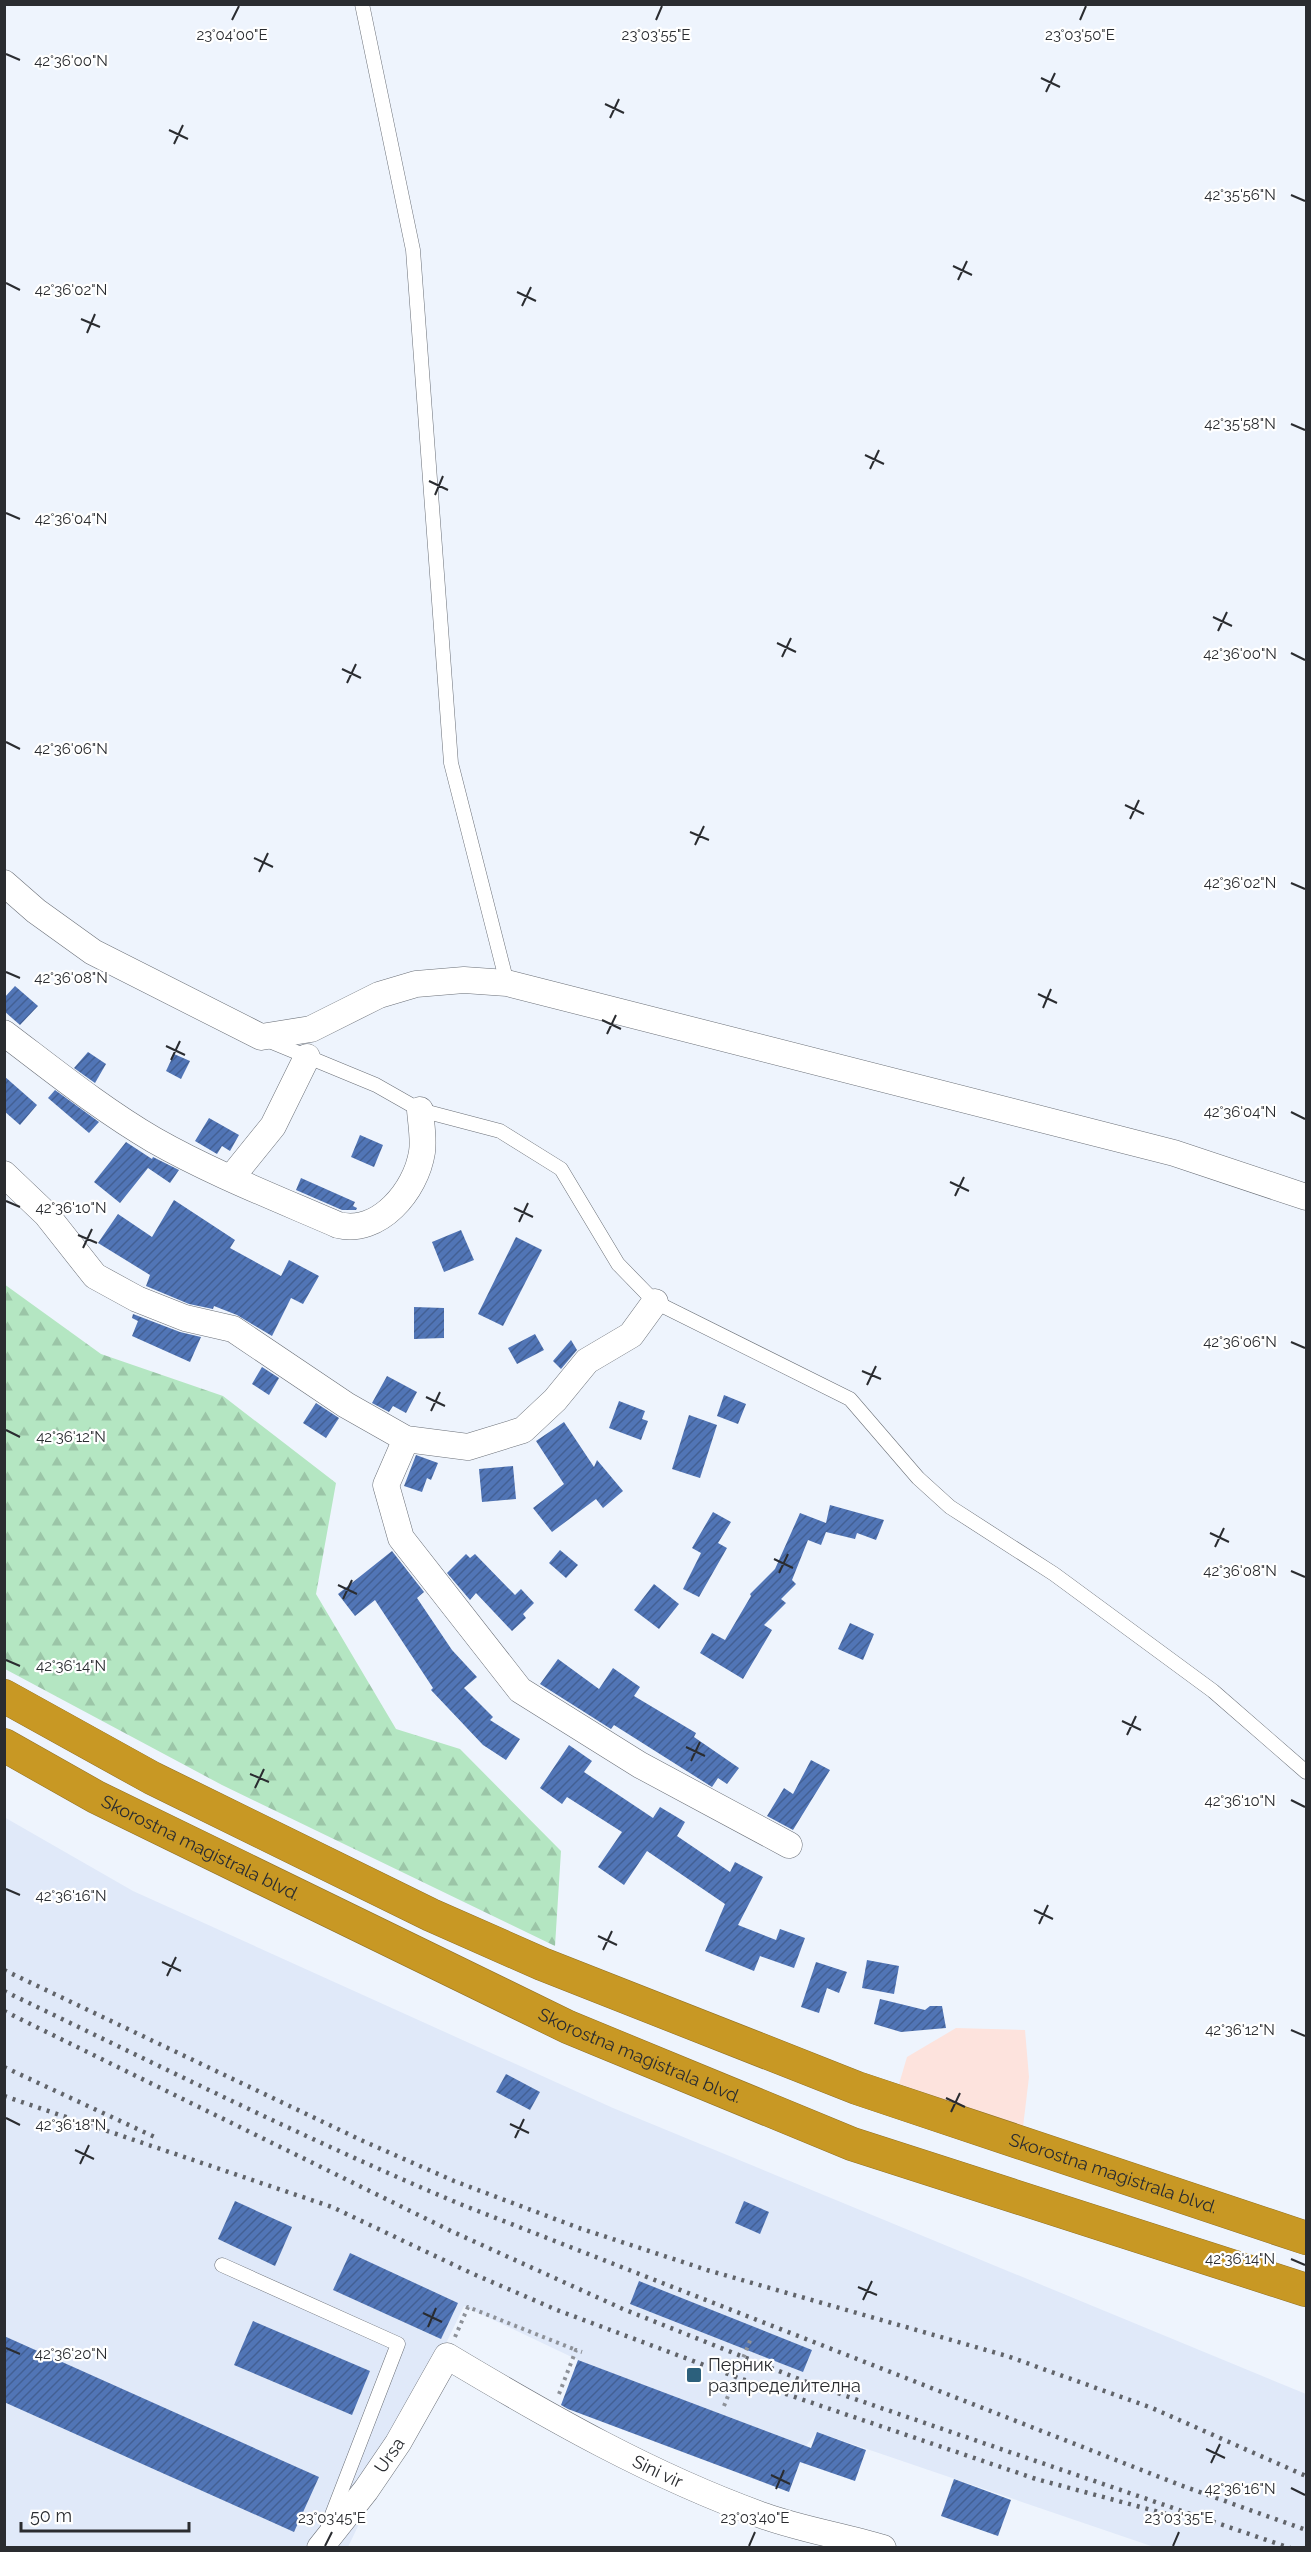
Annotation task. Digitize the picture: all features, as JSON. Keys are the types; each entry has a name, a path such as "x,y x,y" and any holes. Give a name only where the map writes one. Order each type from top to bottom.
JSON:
{"highway":[{"name":"Skorostna magistrala blvd.","path":"4,1696 152,1778 432,1915 542,1964 857,2088 1306,2238"},
{"name":"Skorostna magistrala blvd.","path":"4,1745 96,1797 568,2027 852,2144 1306,2290"}],"street":[{"path":"4,883 36,911 93,952 261,1037 311,1029 380,995 416,984 464,980 507,983 1174,1153 1306,1197"},
{"path":"4,1033 86,1095 155,1140 231,1178 352,1229 368,1224 396,1206 412,1181 422,1152 420,1110"},
{"path":"231,1178 273,1126 307,1056"},
{"path":"4,1173 46,1214 95,1276 137,1299 185,1318 233,1329 346,1405 406,1439 468,1447 523,1430 555,1400 587,1360 631,1335 655,1302"},
{"path":"406,1439 386,1485 401,1538 520,1690 640,1765 789,1845"},
{"name":"Ursa","path":"321,2546 366,2490 392,2452 451,2345"},
{"name":"Sini vir","path":"451,2345 544,2414 698,2491 767,2517 883,2547"}],"lane":[{"path":"362,4 413,250 451,764 507,983"},
{"path":"261,1037 376,1085 420,1110 500,1131 561,1169 618,1264 655,1302 850,1399 918,1478 950,1507 1054,1574 1213,1691 1306,1772"},
{"path":"222,2265 398,2344 321,2546"}],"path":[{"path":"451,2345 468,2307 582,2352"},
{"path":"724,2406 751,2338"},
{"path":"560,2390 576,2350"}],"shaded area":[{"path":"4,1817 133,1891 613,2108 1306,2394 1306,2547 1154,2547 817,2432 806,2446 578,2360 464,2306 348,2547 5,2547"},
{"path":"956,2028 1025,2030 1029,2077 1023,2127 899,2084 907,2057"}],"green space":[{"path":"4,1284 101,1354 223,1396 336,1483 316,1594 396,1729 460,1749 561,1851 555,1946 222,1785 5,1669"}],"building":[{"path":"15,986 38,1006 20,1025 4,1011 4,998"},
{"path":"88,1052 106,1064 95,1083 74,1068"},
{"path":"174,1054 190,1061 181,1079 166,1071"},
{"path":"4,1076 37,1105 20,1125 4,1111"},
{"path":"55,1090 99,1122 89,1133 48,1098"},
{"path":"209,1118 239,1135 230,1151 222,1146 217,1154 195,1141"},
{"path":"360,1135 383,1145 374,1167 351,1157"},
{"path":"126,1142 152,1159 153,1157 179,1170 170,1183 148,1168 120,1203 94,1182"},
{"path":"301,1178 355,1202 353,1206 357,1208 356,1210 342,1210 296,1190"},
{"path":"174,1200 235,1240 230,1248 281,1276 289,1260 319,1276 303,1304 291,1298 272,1336 237,1315 214,1306 213,1309 189,1304 146,1286 150,1275 98,1243 118,1214 152,1237"},
{"path":"461,1230 474,1260 444,1272 432,1242"},
{"path":"516,1237 542,1250 503,1326 478,1314"},
{"path":"414,1307 444,1308 444,1338 414,1339"},
{"path":"133,1314 180,1332 201,1337 190,1362 132,1336 138,1321 132,1318"},
{"path":"535,1334 544,1350 517,1364 508,1348"},
{"path":"571,1340 577,1350 561,1369 553,1361"},
{"path":"262,1367 279,1378 269,1395 252,1384"},
{"path":"387,1376 417,1392 406,1413 393,1406 389,1412 372,1403"},
{"path":"724,1395 746,1404 738,1424 717,1416"},
{"path":"619,1401 645,1411 642,1419 648,1421 641,1440 609,1428"},
{"path":"316,1403 339,1418 326,1438 303,1423"},
{"path":"689,1415 717,1425 700,1478 672,1469"},
{"path":"564,1422 594,1467 597,1460 623,1491 603,1508 596,1499 552,1532 533,1508 564,1484 536,1441"},
{"path":"416,1455 438,1463 431,1480 427,1478 422,1492 404,1486"},
{"path":"513,1466 516,1499 482,1502 479,1469"},
{"path":"830,1505 884,1520 876,1540 857,1533 855,1539 826,1532 821,1545 808,1540 792,1580 796,1584 781,1599 786,1603 764,1625 772,1630 743,1679 700,1653 712,1633 725,1640 751,1596 750,1594 775,1569 800,1513 826,1523"},
{"path":"713,1512 731,1522 718,1543 727,1548 699,1597 683,1589 701,1553 692,1548"},
{"path":"560,1550 578,1565 566,1578 549,1563"},
{"path":"392,1551 424,1592 417,1598 452,1650 477,1677 464,1688 493,1717 490,1720 520,1739 506,1760 483,1745 431,1690 433,1688 375,1600 355,1616 338,1594"},
{"path":"466,1554 470,1558 475,1554 515,1595 521,1589 534,1603 523,1614 526,1618 512,1631 476,1593 470,1600 447,1573"},
{"path":"654,1584 679,1604 659,1629 634,1610"},
{"path":"850,1623 874,1634 863,1660 838,1649"},
{"path":"558,1659 599,1689 613,1668 640,1687 634,1696 696,1733 694,1737 739,1768 727,1784 718,1778 712,1787 614,1725 611,1729 540,1684"},
{"path":"569,1745 592,1761 584,1772 653,1818 660,1807 685,1822 677,1836 730,1872 735,1862 763,1877 738,1925 776,1940 780,1929 805,1938 794,1968 760,1956 754,1971 705,1951 725,1904 647,1851 624,1885 598,1867 622,1832 567,1797 562,1804 540,1788"},
{"path":"811,1760 830,1770 793,1830 767,1816 784,1788 793,1794"},
{"path":"867,1960 899,1966 894,1994 862,1988"},
{"path":"816,1962 847,1972 839,1993 827,1988 819,2013 801,2007"},
{"path":"880,1999 925,2010 930,2006 942,2006 946,2028 901,2032 874,2024"},
{"path":"506,2074 540,2092 530,2110 496,2092"},
{"path":"235,2201 292,2227 275,2266 218,2239"},
{"path":"744,2201 769,2212 760,2234 735,2223"},
{"path":"350,2253 458,2303 441,2339 333,2290"},
{"path":"639,2281 812,2350 803,2372 630,2304"},
{"path":"253,2321 370,2371 352,2415 234,2365"},
{"path":"4,2336 319,2477 294,2532 4,2402"},
{"name":"Перник разпределителна","path":"578,2360 811,2448 817,2432 866,2450 855,2481 800,2462 789,2492 568,2409 561,2405"},
{"path":"954,2479 1011,2500 998,2536 941,2516"}],"railway":[{"path":"4,1970 363,2141 454,2181 579,2228 707,2270 1007,2356 1152,2408 1306,2476"},
{"path":"4,1991 288,2127 460,2204 1180,2485 1306,2530"},
{"path":"4,2011 451,2231 623,2309 814,2385 1290,2548"},
{"path":"4,2067 159,2139"},
{"path":"4,2096 332,2207 471,2273 557,2310 736,2377 1036,2479 1174,2516"}],"place":[{"name":"Перник разпределителна","path":"694,2375"}]}
